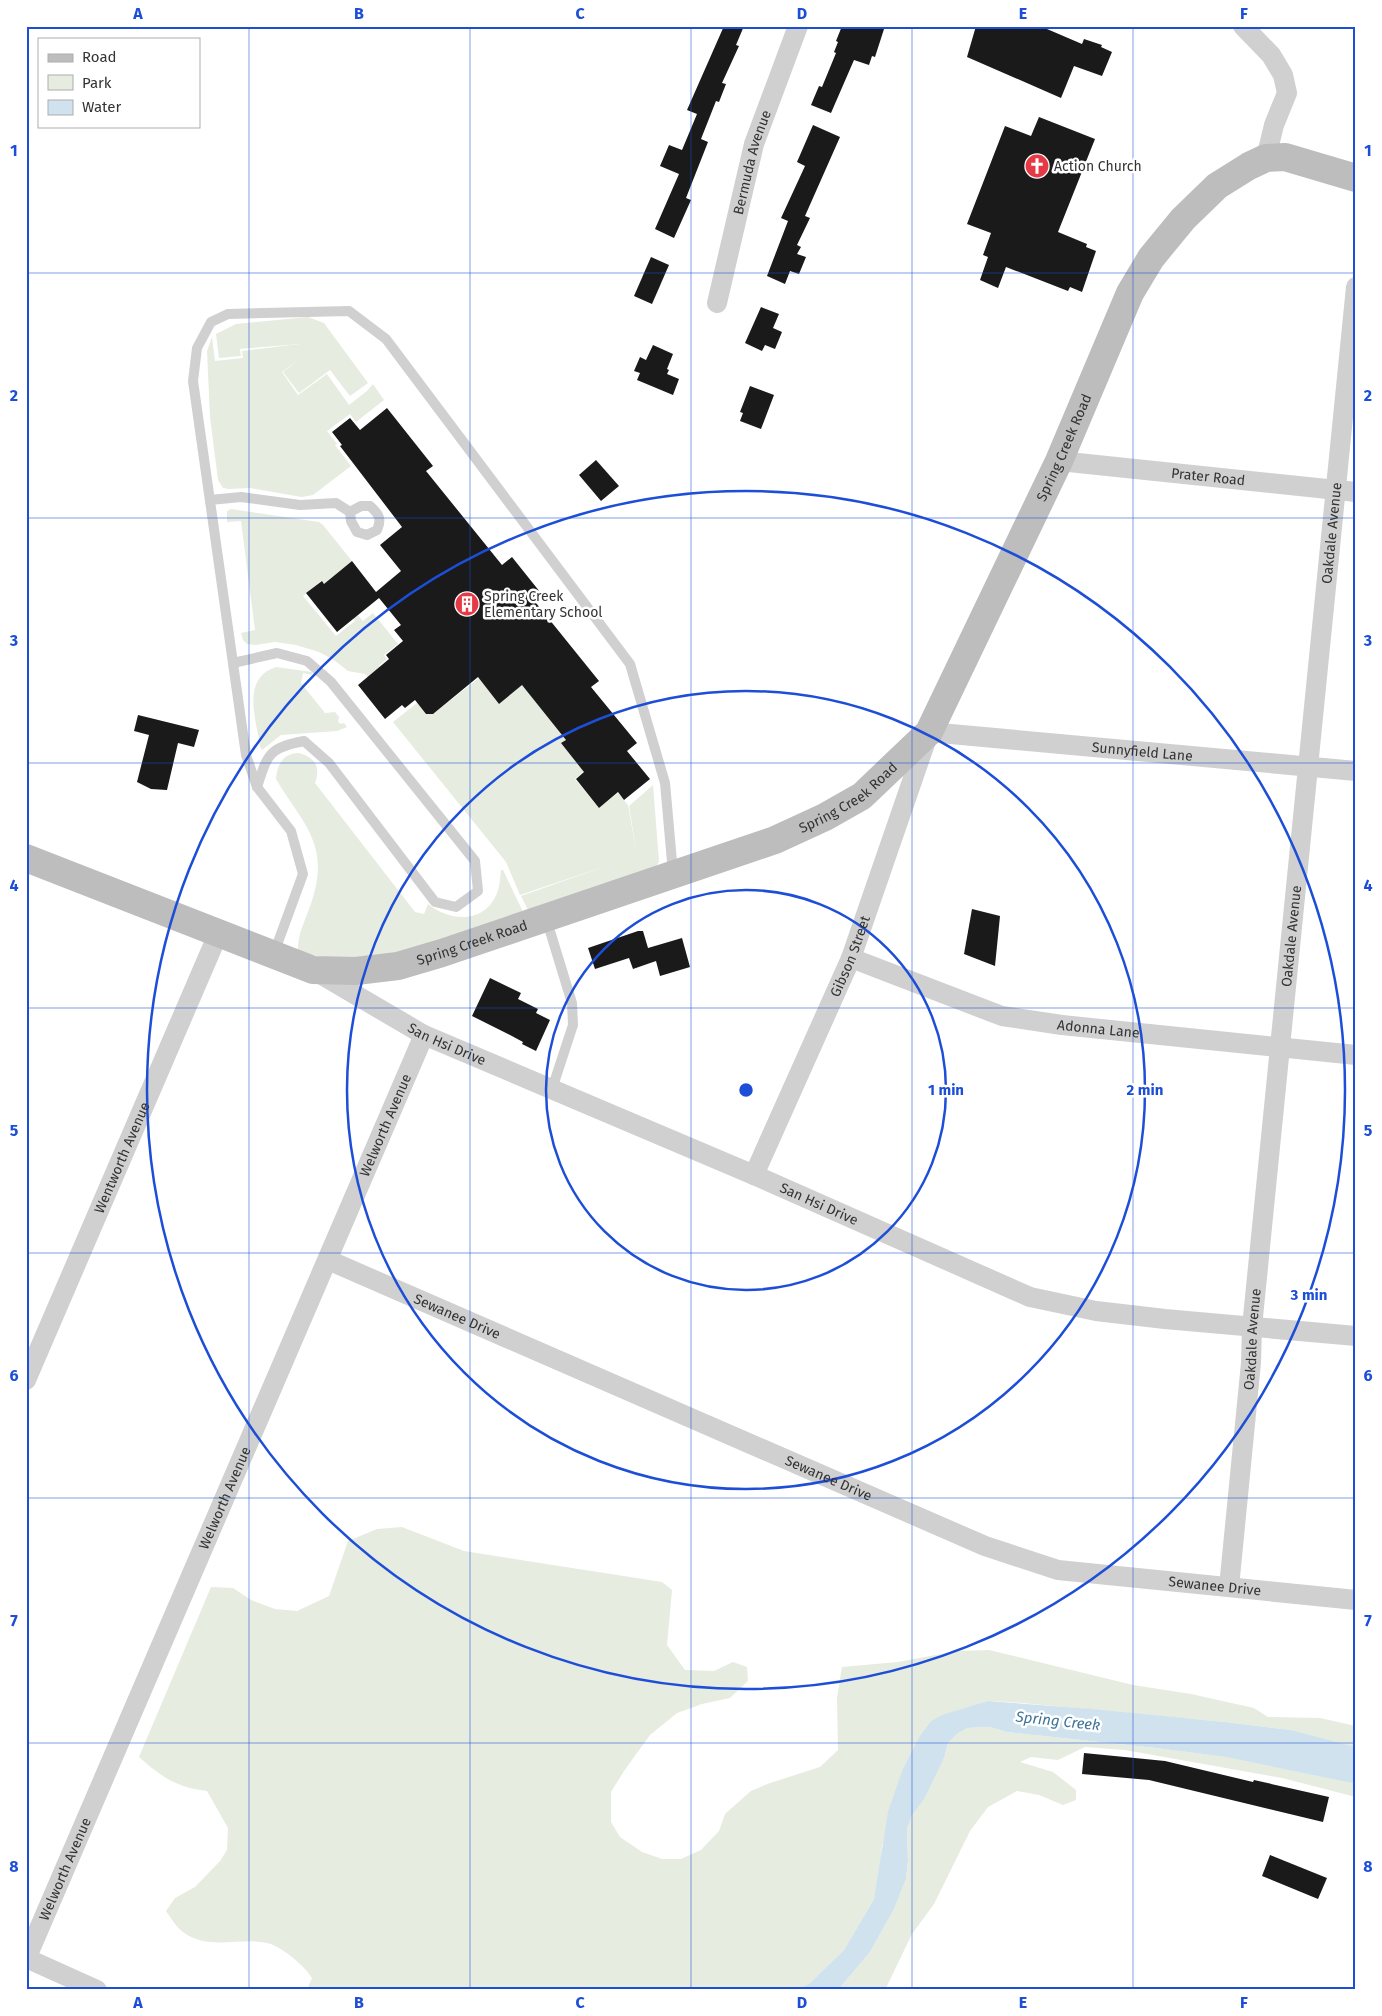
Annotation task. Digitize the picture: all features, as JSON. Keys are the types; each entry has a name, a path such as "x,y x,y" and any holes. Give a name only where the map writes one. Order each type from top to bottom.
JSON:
{"street":[{"name":"Bermuda Avenue","path":"716,303 754,144 798,26"},
{"path":"1243,26 1271,55 1283,75 1287,93 1274,125 1266,158"},
{"name":"Spring Creek Road","path":"26,858 313,970 356,971 398,966 775,840 825,817 862,796 929,732 1059,461 1130,293 1151,258 1183,219 1217,186 1266,158 1286,157 1356,178"},
{"name":"Oakdale Avenue","path":"1229,1587 1251,1363 1252,1327 1309,767 1334,490 1356,286"},
{"name":"Prater Road","path":"1059,461 1356,492"},
{"name":"Sunnyfield Lane","path":"929,732 1356,772"},
{"name":"Gibson Street","path":"754,1175 851,958 929,732"},
{"name":"Wentworth Avenue","path":"26,1380 218,934"},
{"name":"Adonna Lane","path":"851,958 1002,1016 1062,1025 1356,1055"},
{"name":"San Hsi Drive","path":"313,970 424,1035 754,1175 1030,1297 1096,1311 1356,1336"},
{"name":"Welworth Avenue","path":"26,1958 424,1035"},
{"name":"Sewanee Drive","path":"328,1260 984,1546 1058,1570 1356,1600"},
{"path":"26,1958 96,1990"}],"lane":[{"path":"274,955 303,874 291,831 257,787 246,755 193,381 197,348 211,322 228,314 349,311 386,340 630,664 665,783 673,874"},
{"path":"210,500 241,497 300,505 336,503 350,512"},
{"path":"233,663 277,653 307,661 331,682 475,860 478,891 456,907 435,902 329,763 304,741 281,745 266,759 257,787"},
{"path":"546,917 572,1003 573,1025 552,1089"}],"green space":[{"path":"308,317 324,323 368,383 350,396 330,370 299,393 283,372 303,356 282,372 298,395 327,374 349,405 373,384 384,400 356,422 350,414 327,431 351,466 313,495 302,497 250,488 223,488 218,480 210,417 207,351 212,337 215,361 243,358 242,351 300,344 240,349 241,356 219,358 216,334 236,324"},
{"path":"231,509 319,522 323,525 352,561 330,579 341,593 335,597 321,581 303,596 336,636 355,621 349,614 348,604 363,621 373,613 398,644 384,655 387,659 379,666 384,672 372,682 365,674 348,671 334,660 319,652 296,645 275,642 255,645 247,644 243,640 241,633 255,630 241,521 227,522 227,511"},
{"path":"276,667 312,672 312,675 303,673 301,683 325,713 335,712 339,717 338,722 344,723 347,727 337,731 281,735 262,750 253,700 258,680 265,672"},
{"path":"479,678 499,704 522,685 566,740 562,743 584,771 575,779 599,808 618,793 628,805 637,856 629,806 653,785 659,861 656,868 529,912 521,896 609,865 520,895 506,862 393,722 417,703 426,714 433,714"},
{"path":"299,753 313,760 317,767 315,783 415,912 424,914 428,904 437,910 456,917 476,915 491,903 498,890 501,870 503,870 524,914 402,953 337,960 298,952 301,931 313,897 318,862 310,833 276,779 279,765 282,761 289,755"},
{"path":"402,1527 464,1551 662,1582 672,1590 667,1645 685,1670 714,1671 733,1662 747,1667 748,1681 730,1698 702,1704 677,1713 650,1735 611,1792 611,1822 620,1837 642,1852 662,1859 681,1859 701,1850 719,1831 725,1814 751,1791 820,1767 838,1750 837,1698 842,1667 898,1662 957,1651 989,1650 1133,1685 1191,1694 1254,1708 1268,1717 1320,1718 1356,1726 1356,1747 1290,1730 1225,1722 988,1701 930,1722 919,1737 903,1768 882,1846 874,1899 844,1950 810,1983 796,1990 307,1990 312,1978 309,1973 286,1952 273,1945 257,1942 203,1941 193,1938 178,1928 166,1911 175,1898 195,1887 220,1861 227,1850 228,1828 207,1791 187,1787 170,1780 155,1771 139,1757 211,1587 233,1588 251,1600 275,1609 297,1611 329,1596 348,1541 377,1529"},
{"path":"990,1727 1007,1732 1227,1757 1356,1784 1356,1797 1282,1778 1125,1750 1085,1747 1058,1760 1031,1757 1020,1762 1053,1772 1076,1790 1076,1800 1063,1805 1039,1795 1017,1791 988,1807 970,1831 934,1904 912,1934 885,1990 838,1990 870,1952 894,1909 906,1879 908,1861 907,1829 912,1815 944,1758 948,1743 967,1728"}],"water":[{"name":"Spring Creek","path":"988,1701 1092,1709 1291,1730 1356,1747 1356,1784 1226,1757 1007,1732 990,1727 967,1728 948,1743 944,1758 924,1799 912,1815 907,1829 908,1861 906,1879 894,1909 870,1952 838,1990 796,1990 810,1983 844,1950 874,1899 888,1812 903,1768 919,1737 930,1722 942,1715"}],"building":[{"path":"724,26 744,26 736,45 739,46 722,83 726,84 719,102 716,101 701,139 708,142 686,198 691,200 674,238 655,229 679,174 660,166 669,145 682,150 697,114 687,110"},
{"path":"842,26 885,26 875,57 872,56 869,65 854,60 831,113 811,105 819,86 822,87 836,53 834,52 838,42 836,41"},
{"path":"976,26 1040,26 1082,44 1084,39 1102,45 1101,47 1112,52 1102,76 1074,66 1061,98 967,57"},
{"name":"Action Church","path":"1039,117 1095,139 1058,232 1087,244 1086,247 1096,251 1082,292 1070,287 1068,291 1006,267 998,288 980,280 988,257 983,255 991,233 967,224 1005,126 1031,136"},
{"path":"813,125 840,137 805,216 810,218 797,245 801,247 797,254 806,257 799,274 790,271 785,284 767,276 788,221 781,218 805,166 797,162"},
{"path":"651,257 669,265 652,304 634,296"},
{"path":"761,307 779,314 773,328 782,332 775,349 765,345 762,351 745,343"},
{"path":"653,345 673,354 667,374 679,379 673,395 637,380 640,373 634,371 640,357 646,360"},
{"path":"750,386 774,395 761,429 740,421 743,413 740,412"},
{"name":"Spring Creek Elementary School","path":"387,408 433,466 426,471 502,565 512,557 540,592 532,598 599,681 591,687 637,743 627,751 650,779 624,800 618,792 599,808 576,779 584,772 561,743 566,740 522,685 499,704 478,677 433,714 426,714 415,700 405,708 402,705 385,719 358,685 389,659 386,655 403,641 394,630 401,625 379,598 337,632 306,593 322,581 324,584 352,561 376,592 401,571 380,545 402,527 340,446 342,445 332,432 350,418 360,430"},
{"path":"596,460 619,486 601,501 579,475"},
{"path":"138,715 199,730 194,747 178,743 167,790 151,789 137,782 149,735 134,731"},
{"path":"972,909 1000,916 995,966 964,954"},
{"path":"643,931 648,948 682,938 690,967 660,976 656,961 633,969 629,958 595,969 588,948"},
{"path":"490,978 521,993 518,999 538,1009 536,1013 550,1020 536,1051 522,1044 523,1042 472,1016"},
{"path":"1084,1753 1165,1761 1253,1782 1254,1780 1329,1797 1323,1822 1149,1780 1082,1774"},
{"path":"1270,1855 1327,1878 1318,1899 1262,1876"}],"place":[{"name":"Action Church","path":"1037,166"},
{"name":"Spring Creek Elementary School","path":"467,604"}]}
